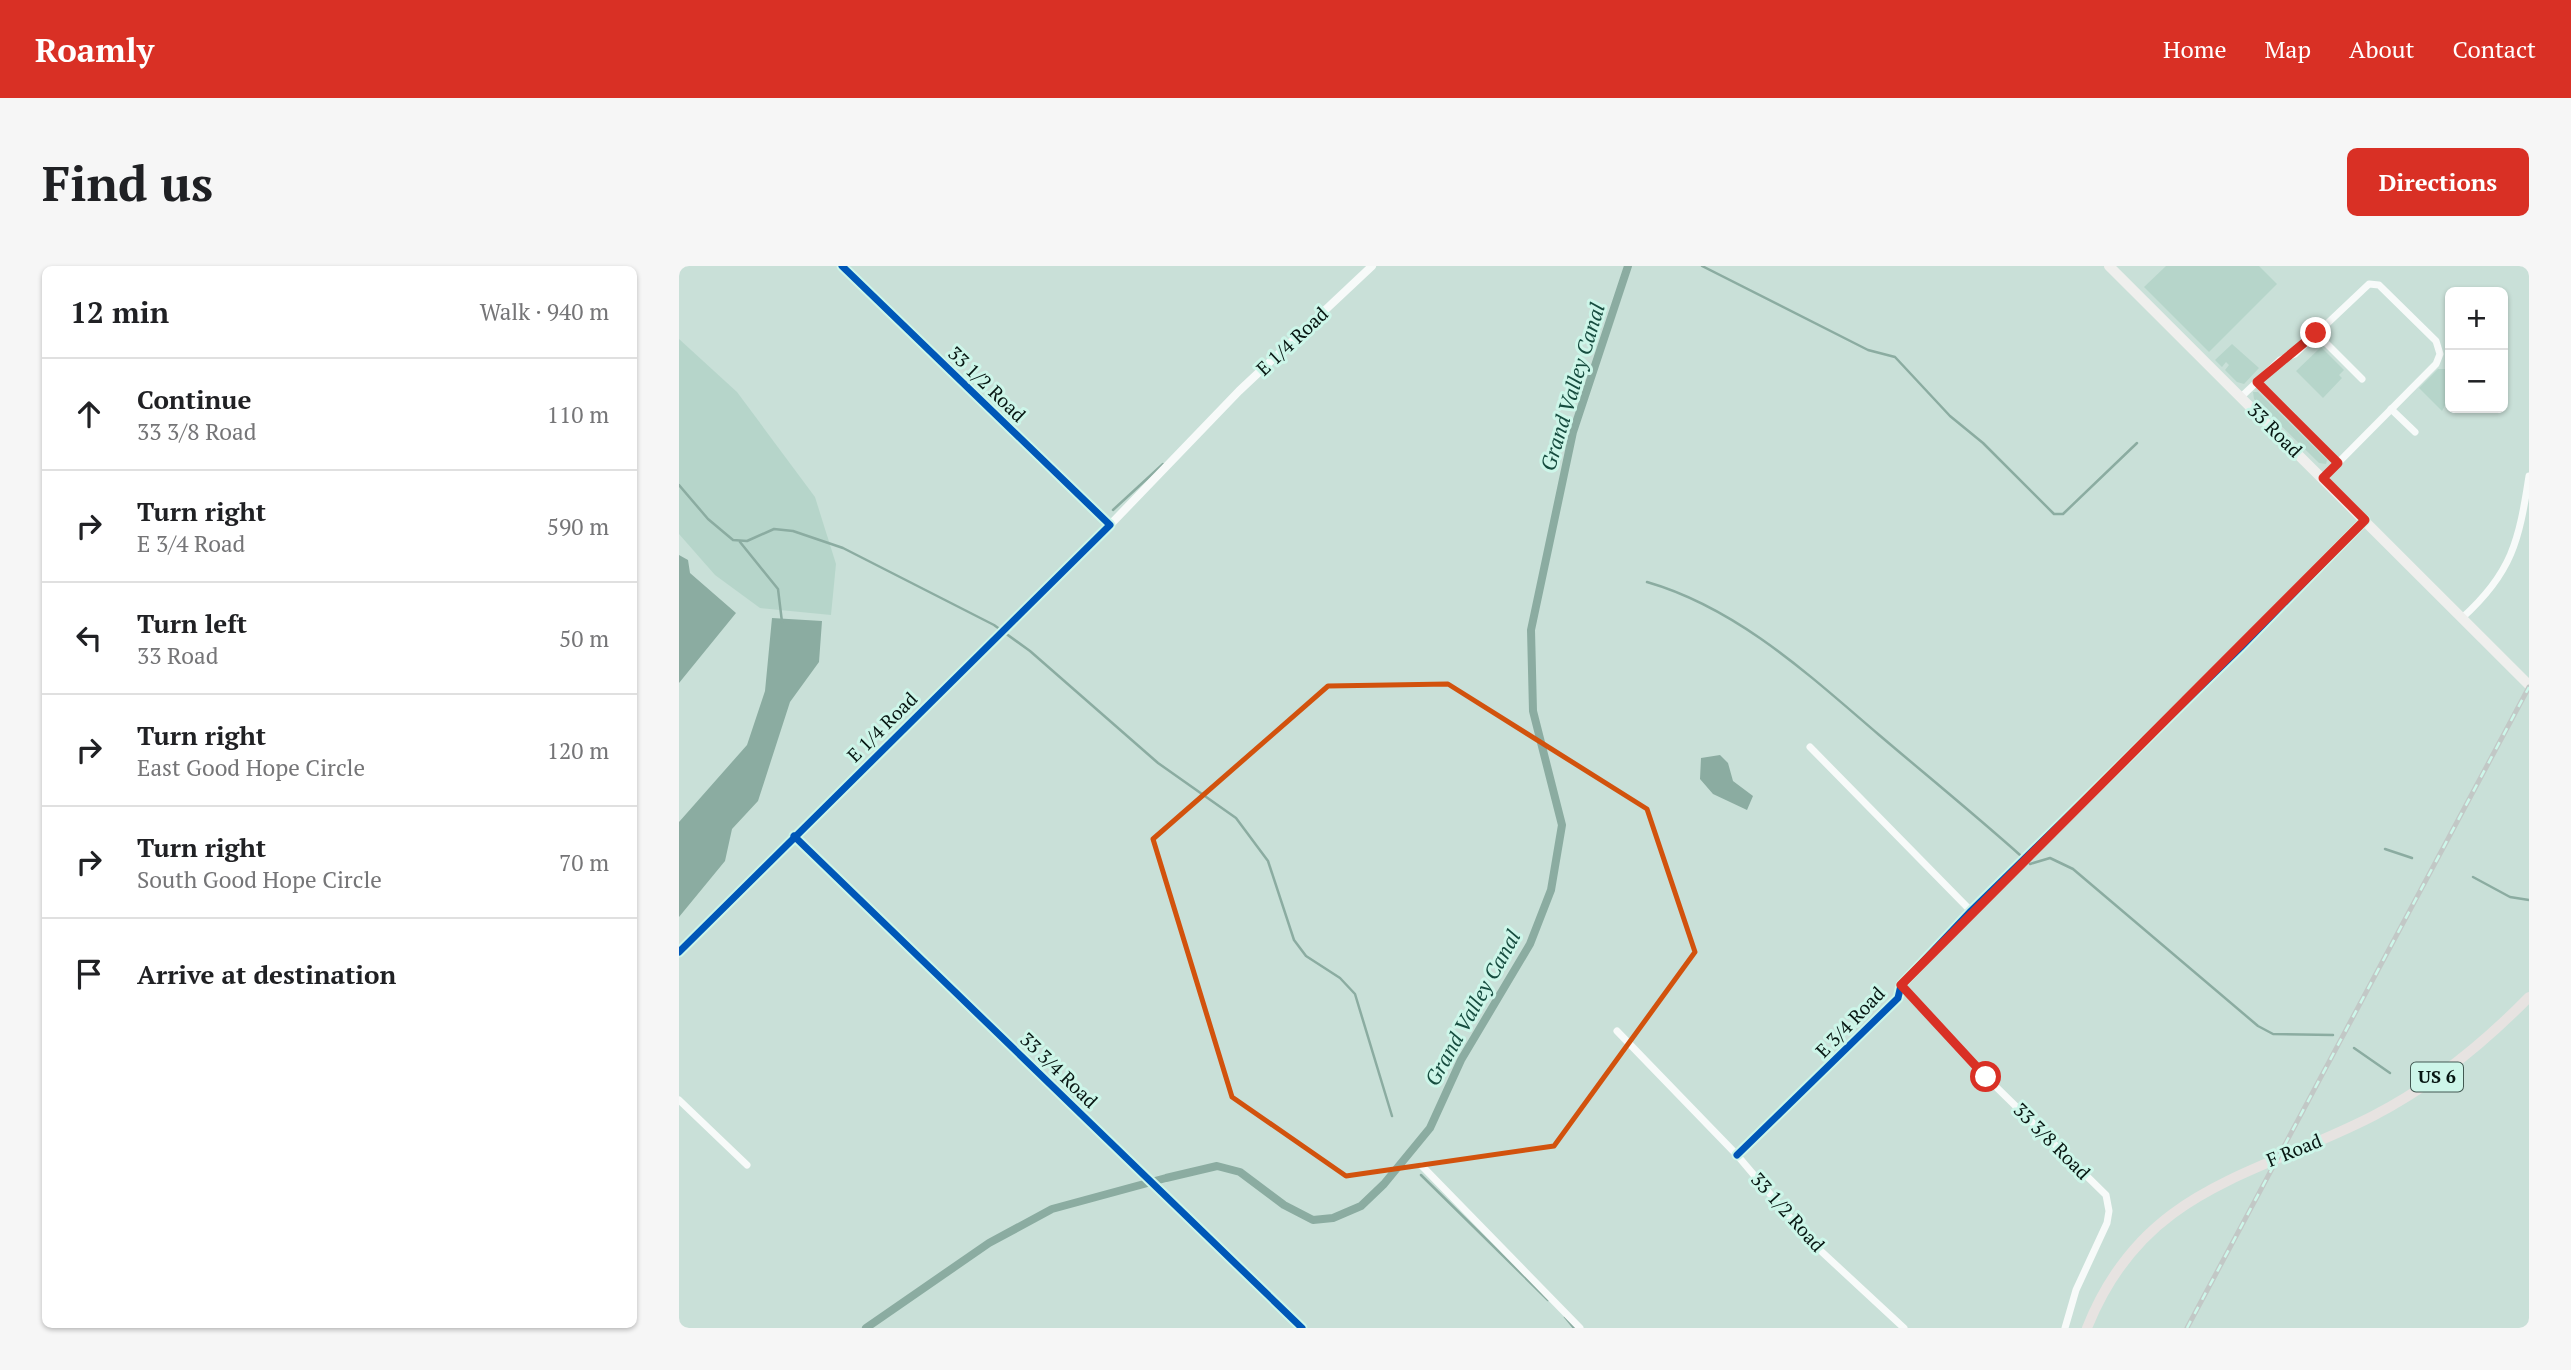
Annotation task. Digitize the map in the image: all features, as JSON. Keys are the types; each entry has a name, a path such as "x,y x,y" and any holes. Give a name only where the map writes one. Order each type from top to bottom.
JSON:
{"main road":[{"name":"33 Road","path":"2109,266 2529,685"},
{"name":"F Road","path":"2087,1328 2118,1269 2153,1230 2186,1202 2237,1174 2372,1117 2432,1080 2490,1035 2529,997"}],"street":[{"name":"33 1/2 Road","path":"842,266 1110,525"},
{"name":"E 1/4 Road","path":"679,952 1110,525 1239,391 1372,266"},
{"path":"2241,397 2316,333 2365,285 2379,285 2436,341 2440,354 2436,364 2323,478"},
{"path":"2316,333 2362,379"},
{"path":"2440,354 2445,356"},
{"path":"2257,382 2338,463"},
{"path":"2391,409 2414,432"},
{"path":"2462,618 2494,587 2514,553 2524,513 2529,476"},
{"name":"E 3/4 Road","path":"1737,1155 1898,998 1901,985 1971,911 2241,647 2365,520"},
{"path":"1811,747 1971,911"},
{"name":"33 3/4 Road","path":"794,836 1147,1175 1301,1328"},
{"name":"33 3/8 Road","path":"1901,985 1986,1077 2106,1195 2108,1223 2076,1290 2065,1328"},
{"name":"33 1/2 Road","path":"1617,1031 1737,1155 1809,1240 1904,1328"},
{"path":"679,1100 747,1165"},
{"path":"1422,1166 1580,1328"}],"highlighted area":[{"path":"1448,684 1647,809 1695,952 1554,1146 1346,1176 1232,1097 1153,839 1328,686"}],"shaded area":[{"path":"2166,266 2259,266 2277,284 2209,352 2144,287"},
{"path":"679,339 737,392 815,497 836,564 831,615 760,608 715,575 679,534"},
{"path":"2232,344 2259,368 2244,384 2237,382 2225,370 2229,365 2226,362 2222,367 2215,360"},
{"path":"2321,347 2344,370 2339,375 2342,378 2323,398 2296,371"},
{"path":"2438,369 2445,369 2445,405 2442,411 2419,388"},
{"path":"2253,392 2258,392 2327,460 2326,464 2319,463 2254,399"},
{"path":"679,555 688,560 690,573 736,613 679,683"},
{"path":"772,618 822,621 819,662 790,702 758,801 732,829 725,861 679,917 679,822 747,745 765,691"},
{"path":"1720,755 1728,763 1733,781 1753,796 1747,810 1713,794 1700,779 1701,758"}],"waterway":[{"name":"Grand Valley Canal","path":"866,1328 989,1243 1052,1209 1166,1178 1217,1166 1240,1172 1284,1205 1313,1220 1333,1218 1361,1206 1384,1184 1430,1128 1461,1060 1530,944 1551,890 1562,825 1533,711 1531,630 1573,432 1628,266"},
{"path":"1702,266 1868,350 1895,357 1950,416 1983,443 2054,514 2063,514 2137,443"},
{"path":"1113,510 1163,464"},
{"path":"679,485 708,519 733,540 747,541 774,529 793,531 843,548 994,625 1030,651 1158,763 1236,818 1268,861 1294,940 1306,956 1340,978 1355,994 1392,1116"},
{"path":"740,542 778,589 782,622"},
{"path":"1647,582 1711,608 1770,645 2020,855"},
{"path":"2385,849 2412,858"},
{"path":"2030,864 2050,858 2073,869 2258,1026 2273,1034 2333,1035"},
{"path":"2473,877 2510,897 2529,900"},
{"path":"2354,1048 2390,1073"},
{"path":"1421,1175 1548,1300"},
{"path":"1565,1317 1574,1328"}],"railway":[{"path":"2187,1328 2529,687"}],"cycle path":[{"path":"679,952 1110,525 842,266"},
{"path":"1737,1155 1898,998 1901,985 1971,911 2241,647 2365,520"},
{"path":"794,836 1302,1328"}],"route":[{"path":"1986,1077 1901,985 1971,911 2165,723 2365,520 2323,478 2338,463 2257,382 2280,360 2295,354 2316,333"}]}
